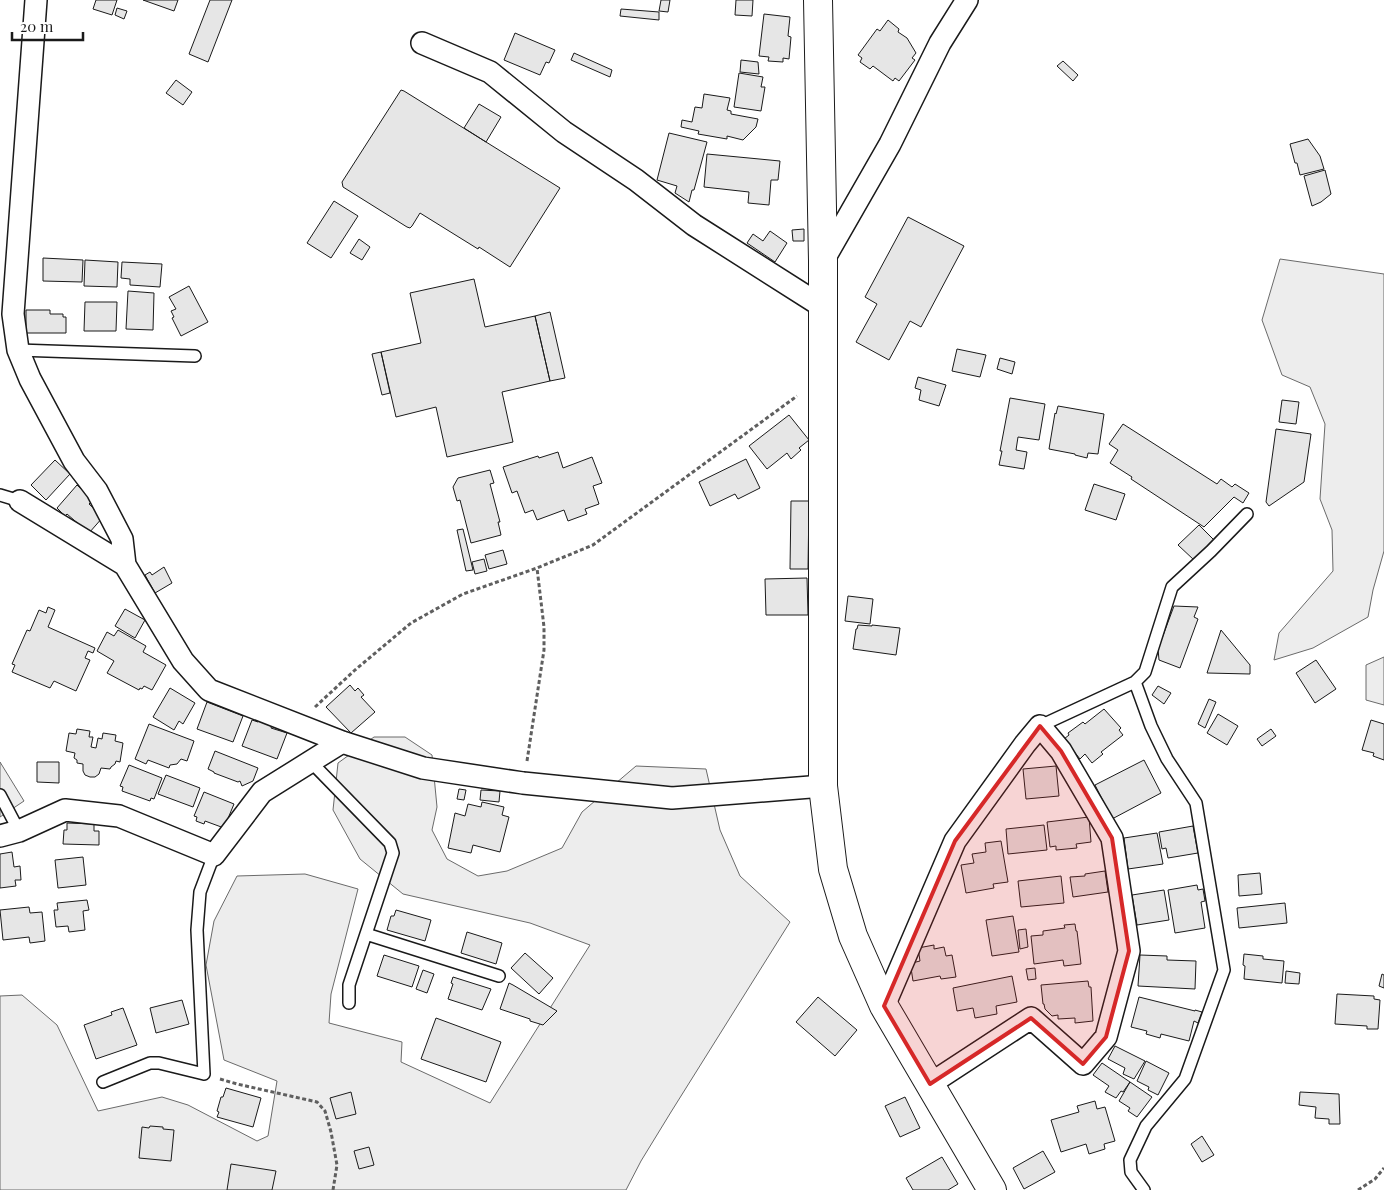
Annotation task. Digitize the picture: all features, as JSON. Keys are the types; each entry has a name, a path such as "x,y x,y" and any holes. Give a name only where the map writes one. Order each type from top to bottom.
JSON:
{"street":[{"path":"36,0 13,314 18,350 30,379 74,461 97,491 122,539 125,565 183,661 209,690 342,742 423,768 523,783 672,798 823,786"},
{"path":"818,0 823,261 823,786 834,869 853,936 884,1006 992,1190"},
{"path":"823,261 890,144 940,43 967,0"},
{"path":"422,43 490,72 564,132 636,180 694,225 823,307"},
{"path":"20,501 125,565"},
{"path":"884,1006 955,841 1040,726 1061,751 1112,838 1130,951 1106,1037 1083,1064 1031,1018 930,1084"},
{"path":"10,834 65,810 119,816 214,855 262,792 342,742"}],"lane":[{"path":"18,350 195,356"},
{"path":"0,495 20,501"},
{"path":"1040,726 1135,682 1145,672 1172,587 1247,514"},
{"path":"1135,682 1150,726 1167,759 1196,803 1224,970 1185,1078 1146,1126 1130,1160 1131,1172 1144,1190"},
{"path":"311,762 390,843 393,853 349,985 349,1003"},
{"path":"0,795 10,834"},
{"path":"103,1082 150,1063 159,1063 204,1074 197,930 200,892 214,855"},
{"path":"366,934 498,976"}],"path":[{"path":"296,725 355,670 411,623 463,594 538,568 593,544 823,376"},
{"path":"523,783 544,650 544,627 538,568"},
{"path":"204,1074 237,1084 318,1102 325,1111 337,1165 334,1190"},
{"path":"1358,1190 1375,1179 1384,1168"}],"highlighted area":[{"path":"1040,726 1061,751 1112,838 1129,951 1106,1037 1083,1064 1031,1018 930,1084 884,1006 955,841"}],"shaded area":[{"path":"1280,259 1384,274 1384,551 1373,590 1368,617 1313,648 1274,660 1279,633 1333,571 1332,530 1320,499 1325,424 1310,387 1282,375 1262,320"},
{"path":"1384,657 1384,705 1366,700 1366,665"},
{"path":"374,737 405,737 432,755 437,807 432,830 447,859 478,876 507,871 562,848 582,812 636,766 706,769 720,830 740,876 790,922 641,1161 626,1190 0,1190 0,996 22,995 57,1025 98,1111 162,1097 188,1105 257,1141 268,1136 277,1081 224,1060 206,965 214,921 237,876 305,874 358,889 331,994 329,1023 402,1042 401,1062 490,1103 590,945 530,923 403,894 360,859 333,810 338,763"},
{"path":"0,762 24,801 0,817"}],"building":[{"path":"96,0 117,0 112,15 93,9"},
{"path":"143,0 178,0 174,11"},
{"path":"210,0 232,0 208,62 189,54"},
{"path":"661,0 670,0 668,12 659,11"},
{"path":"736,0 753,0 752,16 735,15"},
{"path":"117,8 127,11 124,19 115,15"},
{"path":"621,9 659,12 659,20 620,16"},
{"path":"764,14 790,17 788,36 791,37 789,59 783,58 783,62 768,61 769,57 759,56"},
{"path":"888,20 899,29 898,32 907,38 916,53 912,58 915,60 899,81 895,78 893,81 873,66 870,69 860,62 862,58 858,55 877,29 880,31"},
{"path":"515,33 555,50 549,63 546,62 540,75 504,60"},
{"path":"574,53 612,70 610,77 571,60"},
{"path":"741,60 758,62 759,74 740,72"},
{"path":"1063,61 1078,75 1073,81 1057,66"},
{"path":"739,73 763,77 761,87 765,87 761,111 734,107"},
{"path":"176,80 192,92 183,105 166,93"},
{"path":"401,90 560,188 510,267 420,213 412,226 410,228 407,227 343,187 342,182"},
{"path":"704,94 730,98 727,110 731,111 731,114 758,119 756,127 743,140 727,136 727,139 698,134 699,131 681,127 682,120 692,122 695,107 702,108"},
{"path":"479,104 501,117 486,142 464,128"},
{"path":"669,133 707,142 689,202 675,193 677,186 657,180"},
{"path":"1308,139 1320,156 1324,169 1300,175 1290,144"},
{"path":"707,154 780,161 778,180 771,180 769,205 748,203 749,192 704,187"},
{"path":"1325,170 1331,194 1312,206 1304,176"},
{"path":"334,201 358,216 331,258 307,243"},
{"path":"908,217 964,246 921,327 910,321 889,360 856,342 877,304 865,297"},
{"path":"804,229 804,241 793,241 792,230"},
{"path":"770,231 787,243 775,262 747,243 753,234 763,241"},
{"path":"359,239 370,247 362,260 350,253"},
{"path":"43,258 83,260 82,282 43,281"},
{"path":"85,260 118,262 117,287 84,286"},
{"path":"122,262 162,264 160,287 130,285 130,279 121,278"},
{"path":"474,279 485,327 535,316 550,381 502,392 513,442 447,457 436,407 396,417 381,352 421,343 410,293"},
{"path":"189,286 208,322 181,336 172,318 174,317 171,311 176,309 169,297"},
{"path":"128,291 154,293 153,330 126,329"},
{"path":"85,302 117,302 116,331 84,331"},
{"path":"26,310 50,310 50,314 63,314 63,317 66,317 66,333 26,333"},
{"path":"550,312 565,378 550,381 535,316"},
{"path":"957,349 986,355 980,377 952,371"},
{"path":"381,352 390,393 382,395 372,354"},
{"path":"1000,358 1015,362 1012,374 997,369"},
{"path":"918,377 946,385 939,406 919,400 921,390 915,388"},
{"path":"1010,398 1045,404 1039,440 1018,437 1016,450 1027,452 1024,469 999,465"},
{"path":"1282,400 1299,402 1296,424 1279,422"},
{"path":"1058,406 1104,414 1098,454 1088,453 1087,458 1049,449 1055,413"},
{"path":"789,415 809,440 799,448 801,450 791,459 787,453 767,469 749,446"},
{"path":"1123,424 1217,484 1221,479 1232,487 1235,484 1249,493 1243,503 1234,497 1204,527 1131,479 1132,477 1110,463 1118,450 1109,444"},
{"path":"1276,429 1311,434 1304,482 1269,506 1266,502"},
{"path":"558,452 563,468 592,457 602,483 593,486 599,504 585,509 587,514 568,521 564,510 537,520 533,510 525,513 517,491 512,493 503,467"},
{"path":"746,459 760,488 738,499 735,494 710,506 699,482"},
{"path":"55,460 70,474 46,500 31,485"},
{"path":"490,470 494,483 490,484 500,522 498,522 501,535 471,543 460,500 457,501 453,487 458,478"},
{"path":"1094,484 1125,494 1116,520 1085,510"},
{"path":"77,485 93,500 89,504 103,517 89,533 57,508"},
{"path":"791,501 809,501 808,569 790,569"},
{"path":"1199,525 1214,540 1194,560 1178,545"},
{"path":"463,529 473,570 466,571 457,530"},
{"path":"503,550 507,564 489,569 485,555"},
{"path":"484,559 487,571 475,574 472,562"},
{"path":"164,567 172,583 155,593 145,575 150,572 152,575"},
{"path":"807,578 808,615 766,615 765,579"},
{"path":"848,596 873,599 870,624 845,621"},
{"path":"1174,606 1198,607 1194,617 1198,619 1180,668 1159,660 1158,649"},
{"path":"48,607 55,610 48,627 95,648 93,653 88,651 85,658 90,660 76,691 54,681 50,688 12,672 15,665 12,664 27,630 30,631 39,610 46,613"},
{"path":"125,609 145,620 135,638 115,626"},
{"path":"858,625 900,628 896,655 853,649"},
{"path":"118,630 146,646 143,652 166,665 152,690 144,686 139,690 107,673 114,661 97,651 107,632 114,636"},
{"path":"1221,630 1250,665 1250,674 1207,673"},
{"path":"1316,660 1336,689 1315,703 1296,673"},
{"path":"350,685 355,691 358,688 364,695 361,697 375,712 351,733 326,707"},
{"path":"1158,686 1171,693 1164,704 1152,695"},
{"path":"170,688 195,703 183,724 179,721 174,730 153,717"},
{"path":"1209,699 1216,702 1205,728 1198,724"},
{"path":"207,702 243,716 233,742 197,729"},
{"path":"1104,709 1121,728 1119,730 1123,735 1101,752 1103,754 1092,763 1085,754 1080,759 1064,739 1069,735 1068,733 1083,722 1085,724"},
{"path":"1218,714 1238,726 1227,745 1207,733"},
{"path":"252,720 258,722 259,720 272,725 271,728 287,733 277,759 242,746"},
{"path":"1371,720 1384,724 1384,760 1373,756 1374,753 1362,750"},
{"path":"149,724 194,741 187,761 181,759 177,764 170,765 169,768 148,760 146,764 135,759"},
{"path":"77,729 90,731 89,737 93,737 91,747 96,748 98,738 102,739 103,733 116,735 115,741 123,743 120,762 116,761 110,769 101,768 99,774 95,777 85,775 83,764 77,763 77,760 74,758 75,753 66,751 69,733 76,734"},
{"path":"1271,729 1276,736 1262,746 1257,739"},
{"path":"215,751 258,768 253,781 242,786 240,781 238,782 214,773 208,769"},
{"path":"1144,760 1161,793 1112,819 1095,785"},
{"path":"37,762 59,762 59,783 37,782"},
{"path":"129,765 162,778 154,799 151,798 150,801 122,791 123,787 120,786"},
{"path":"1056,766 1059,796 1026,799 1023,769"},
{"path":"166,775 200,788 193,807 158,794"},
{"path":"459,789 466,790 464,800 457,799"},
{"path":"481,790 500,791 499,802 480,800"},
{"path":"204,792 234,804 224,828 205,821 204,824 196,821 197,817 194,816"},
{"path":"482,802 504,807 502,815 509,817 500,852 473,845 471,853 448,848 455,813 465,816 468,804 481,807"},
{"path":"1089,817 1091,842 1076,844 1077,848 1056,850 1056,846 1050,847 1047,822"},
{"path":"67,823 94,824 94,831 99,831 99,845 63,844 64,830 67,830"},
{"path":"1044,825 1047,850 1008,854 1006,829"},
{"path":"1193,826 1198,853 1168,858 1166,848 1162,849 1159,832"},
{"path":"1157,833 1163,864 1128,869 1124,838"},
{"path":"1001,841 1008,882 993,884 994,888 966,893 961,865 974,863 972,854 986,852 985,843"},
{"path":"12,852 14,867 20,866 21,880 15,880 16,886 0,888 0,854"},
{"path":"83,857 86,885 58,888 55,860"},
{"path":"1105,871 1108,892 1073,897 1070,877 1085,876 1085,874"},
{"path":"1260,873 1262,894 1239,896 1238,875"},
{"path":"1061,876 1064,903 1021,907 1018,881"},
{"path":"1197,885 1198,890 1203,889 1205,901 1201,902 1205,928 1175,933 1168,890"},
{"path":"1164,890 1169,920 1137,925 1132,895"},
{"path":"87,900 89,910 83,911 85,930 69,932 68,926 56,927 54,910 58,910 57,903"},
{"path":"1285,903 1287,923 1239,928 1237,908"},
{"path":"29,907 30,913 42,912 45,941 30,943 29,937 3,940 0,910"},
{"path":"396,910 431,920 425,941 387,930 391,916 394,916"},
{"path":"1013,916 1019,952 992,956 986,920"},
{"path":"1075,924 1081,964 1064,966 1063,960 1034,964 1031,936 1043,935 1043,931 1065,928 1064,925"},
{"path":"1026,929 1028,947 1020,949 1018,930"},
{"path":"467,932 502,943 496,964 461,953"},
{"path":"934,945 934,949 944,947 946,956 952,955 956,977 941,979 940,976 913,981 912,963 920,961 918,948"},
{"path":"525,953 553,978 539,994 511,968"},
{"path":"1244,954 1263,956 1263,959 1284,961 1282,983 1244,979"},
{"path":"384,955 419,966 412,987 377,976"},
{"path":"1140,955 1167,956 1167,960 1196,961 1195,989 1138,986"},
{"path":"1035,968 1036,979 1028,980 1026,969"},
{"path":"423,970 434,974 427,993 416,989"},
{"path":"1286,971 1300,973 1299,984 1285,983"},
{"path":"1382,974 1384,975 1384,988 1379,986"},
{"path":"1012,976 1017,1002 996,1006 997,1014 975,1018 973,1008 957,1011 953,988"},
{"path":"453,977 491,989 482,1010 448,999 453,984 451,983"},
{"path":"1088,981 1089,987 1091,987 1093,1021 1075,1023 1075,1018 1058,1019 1058,1015 1052,1016 1045,1009 1041,985"},
{"path":"509,983 557,1011 543,1025 500,1009"},
{"path":"1337,994 1374,996 1374,999 1380,1000 1378,1029 1367,1029 1367,1026 1335,1024"},
{"path":"818,997 857,1030 835,1056 796,1022"},
{"path":"1139,997 1202,1012 1198,1023 1194,1021 1189,1041 1161,1034 1160,1038 1146,1034 1147,1031 1131,1027"},
{"path":"182,1000 189,1024 156,1033 150,1008"},
{"path":"123,1008 137,1045 96,1059 84,1025 112,1015 111,1012"},
{"path":"436,1018 501,1042 486,1082 421,1059"},
{"path":"1115,1046 1145,1061 1134,1079 1123,1074 1125,1068 1108,1059"},
{"path":"1146,1061 1169,1073 1158,1095 1148,1090 1149,1087 1137,1081"},
{"path":"1102,1063 1130,1082 1116,1098 1105,1092 1109,1086 1093,1075"},
{"path":"1130,1082 1152,1097 1137,1117 1128,1111 1130,1108 1119,1101"},
{"path":"226,1088 261,1098 253,1127 217,1117 221,1097 223,1097"},
{"path":"351,1092 356,1114 336,1119 330,1098"},
{"path":"1300,1092 1339,1094 1340,1124 1329,1124 1329,1119 1315,1118 1316,1107 1299,1105"},
{"path":"905,1097 920,1128 900,1137 885,1106"},
{"path":"1095,1101 1097,1109 1105,1107 1115,1141 1104,1144 1105,1149 1089,1154 1086,1144 1061,1152 1051,1120 1079,1112 1077,1106"},
{"path":"150,1126 174,1130 171,1161 139,1158 142,1127 149,1128"},
{"path":"1202,1136 1214,1155 1202,1162 1191,1144"},
{"path":"369,1147 374,1165 359,1169 354,1151"},
{"path":"1043,1151 1055,1172 1024,1189 1013,1168"},
{"path":"942,1157 958,1184 948,1190 913,1190 906,1178"},
{"path":"231,1164 276,1171 272,1190 227,1190"}]}
